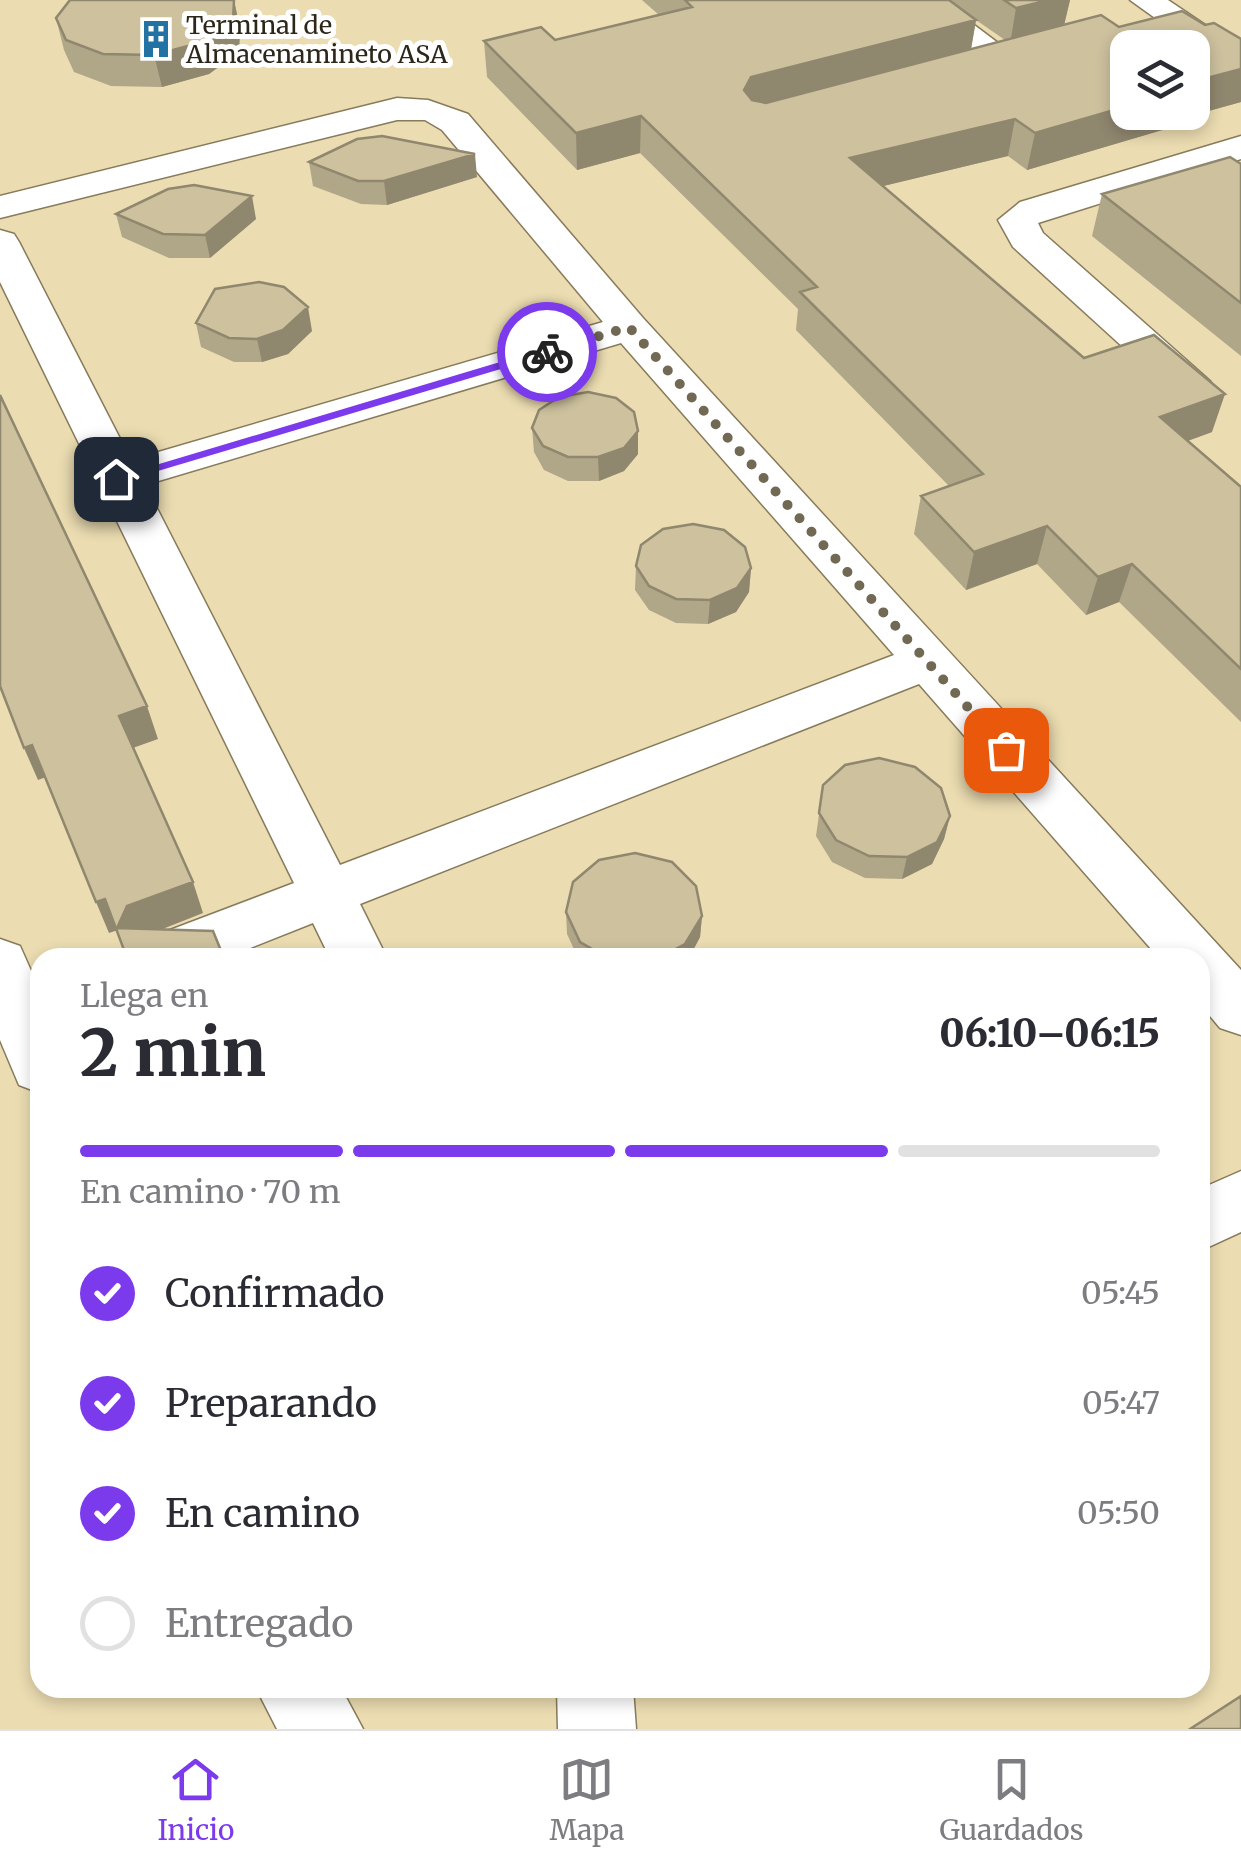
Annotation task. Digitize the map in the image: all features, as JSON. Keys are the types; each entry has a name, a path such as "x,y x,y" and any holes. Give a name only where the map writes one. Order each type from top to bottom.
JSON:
{"street":[{"path":"920,0 1004,61"},
{"path":"1150,14 1241,64"},
{"path":"967,71 1042,52"},
{"path":"0,206 379,113 422,108 455,122 629,327 925,662 1185,948"},
{"path":"1212,405 1027,239 1017,220 1033,210 1241,147"},
{"path":"0,242 354,948"},
{"path":"116,479 629,327"},
{"path":"187,948 925,662"},
{"path":"1210,975 1241,1010"},
{"path":"20,993 30,1030"},
{"path":"1210,1216 1241,1200"},
{"path":"595,1698 597,1729"}],"shaded area":[{"path":"0,0 1241,0 1241,1729 0,1729"}],"building":[{"path":"70,0 234,0 233,21 203,42 154,55 103,54 66,40 56,18"},
{"path":"685,0 949,0 976,20 751,77 744,90 752,100 766,103 1101,15 1119,27 1182,11 1241,39 1241,69 1210,77 1210,30 1110,30 1110,111 1035,133 1015,119 850,158 1084,358 1154,335 1225,394 1160,417 1241,487 1241,669 1132,564 1098,577 1047,526 974,552 921,496 983,474 800,292 817,287 641,116 576,133 484,41 541,27 555,40 692,7"},
{"path":"1004,0 1049,0 1016,8"},
{"path":"382,136 475,154 384,181 358,181 309,162 357,139"},
{"path":"1230,157 1241,164 1241,303 1102,194"},
{"path":"194,185 252,196 205,235 163,234 116,214 168,189"},
{"path":"259,282 284,287 308,307 283,330 257,339 229,338 196,323 215,289"},
{"path":"588,392 616,398 634,412 638,431 624,448 598,457 568,457 543,446 532,428 539,410 559,397"},
{"path":"0,395 147,706 119,716 193,882 127,906 117,928 213,931 220,948 123,948 105,899 96,902 32,745 24,748 0,686"},
{"path":"693,524 724,530 745,547 751,568 737,588 710,600 676,599 649,586 636,566 641,545 663,529"},
{"path":"879,758 915,767 941,788 950,816 937,842 907,857 869,856 836,840 819,813 823,785 845,765"},
{"path":"635,853 672,862 696,886 702,916 685,944 677,948 590,948 580,942 566,912 573,882 599,860"},
{"path":"1241,1696 1241,1729 1190,1729"}],"way so far":[{"path":"547,352 629,327 1006,750"}],"place":[{"name":"Terminal de Almacenamineto ASA","path":"156,39"}],"route":[{"path":"116,479 547,352"}]}
